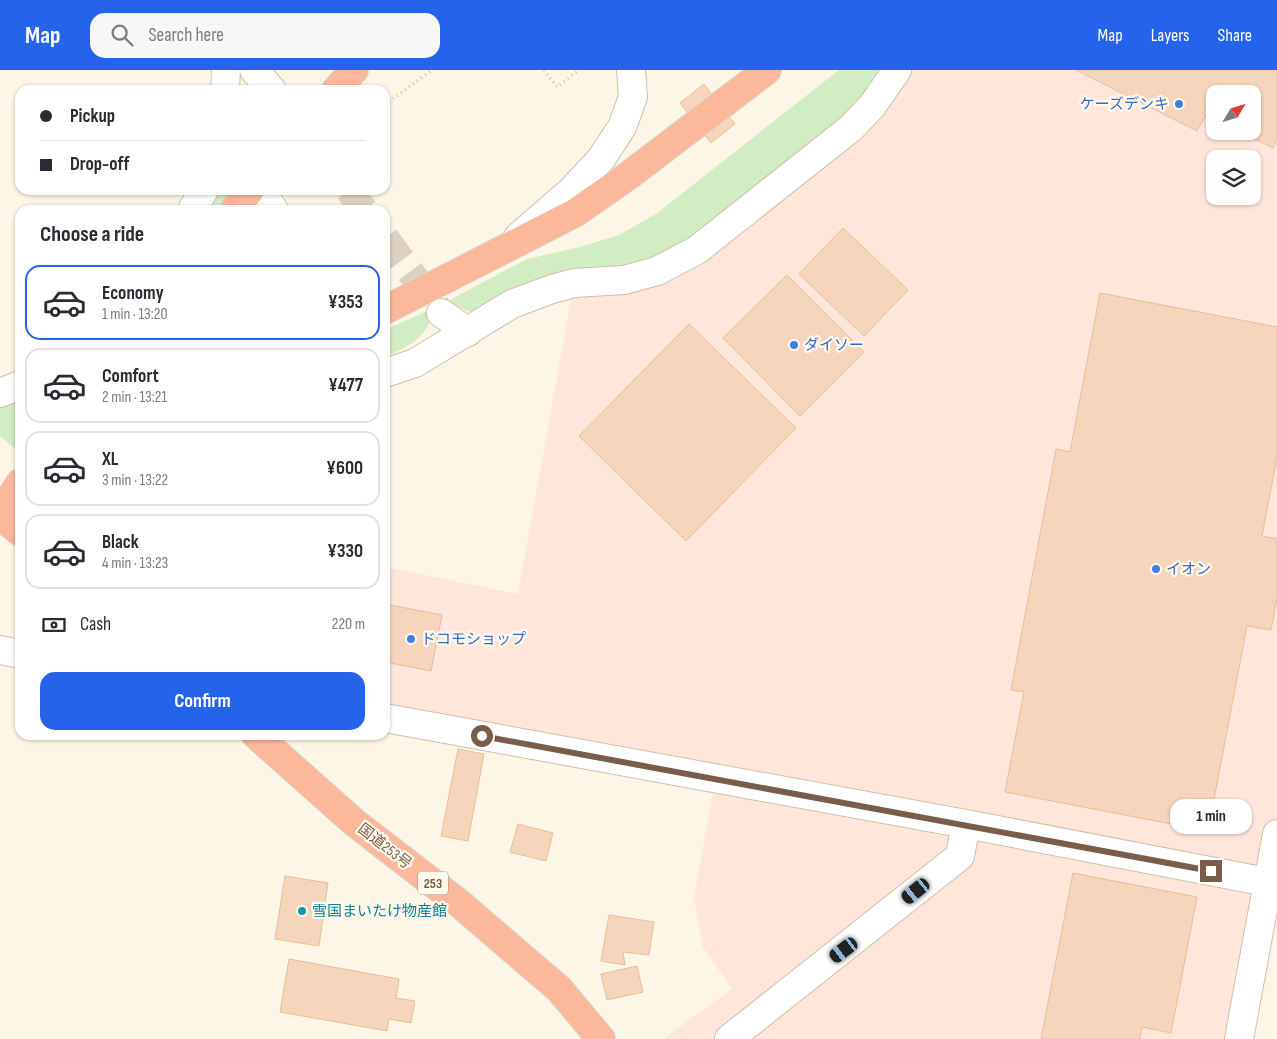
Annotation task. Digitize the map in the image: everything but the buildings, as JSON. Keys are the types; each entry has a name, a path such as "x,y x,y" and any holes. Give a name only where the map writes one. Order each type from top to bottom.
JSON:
{"highway":[{"path":"340,85 354,70"},
{"path":"390,307 575,213 628,176 767,70"},
{"path":"238,205 246,195"},
{"path":"0,514 15,491"},
{"path":"0,514 15,504"},
{"path":"0,514 15,528"},
{"name":"国道253号","path":"262,740 355,823 460,904 559,989 601,1039"}],"street":[{"path":"225,85 226,70"},
{"path":"254,70 268,85"},
{"path":"502,250 571,191 601,159 622,127 633,97 630,70"},
{"path":"390,371 414,363 512,304 574,283 624,280 657,271 697,250 850,128 872,106 898,70"},
{"path":"441,313 468,332"},
{"path":"0,392 15,387"},
{"path":"0,650 15,653"},
{"path":"390,719 966,824 1272,883"},
{"path":"729,1039 960,856 966,824"},
{"path":"1239,1039 1272,883 1277,834"}],"path":[{"path":"390,101 432,70"},
{"path":"544,70 557,86 579,70"}],"shaded area":[{"path":"897,70 1277,70 1277,834 1239,1039 663,1039 732,989 703,947 694,898 713,792 953,822 390,719 390,568 518,594 574,283"}],"green space":[{"path":"839,70 882,70 870,94 831,128 697,234 662,256 473,313 446,302 527,259 580,247 619,235 656,214"},
{"path":"208,195 227,195 220,205 204,205"},
{"path":"425,312 430,322 421,335 411,344 390,355 390,328"},
{"path":"15,401 15,449 0,436 0,406"}],"tunnel":[{"path":"353,195 360,205"},
{"path":"390,245 441,313"}],"place":[{"name":"ケーズデンキ","path":"1179,104"},
{"name":"ダイソー","path":"794,345"},
{"name":"イオン","path":"1156,569"},
{"name":"ドコモショップ","path":"411,639"},
{"name":"雪国まいたけ物産館","path":"302,911"}],"route":[{"path":"482,736 966,824 1211,871"}]}
